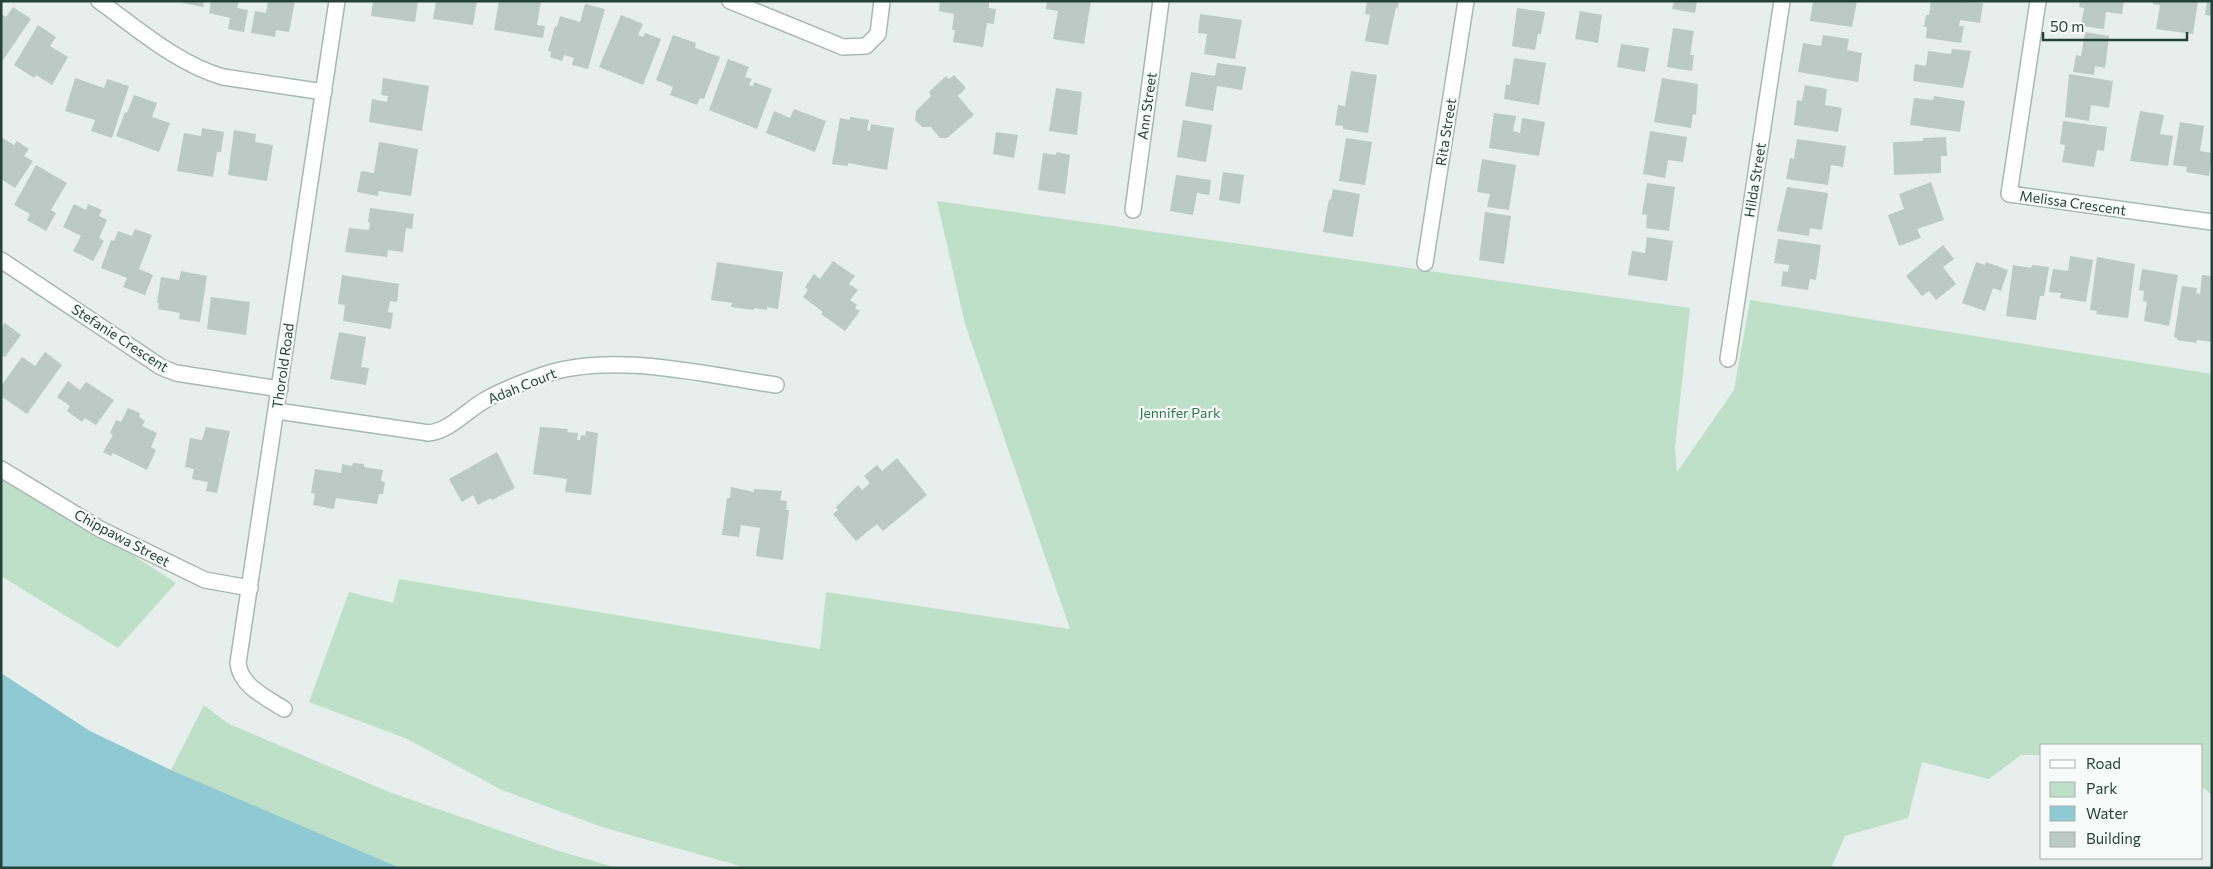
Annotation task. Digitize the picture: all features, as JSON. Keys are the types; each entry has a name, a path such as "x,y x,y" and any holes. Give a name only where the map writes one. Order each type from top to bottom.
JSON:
{"street":[{"path":"98,1 176,55 210,74 324,92"},
{"name":"Thorold Road","path":"284,709 249,684 239,671 238,663 337,1"},
{"path":"730,1 843,47 866,46 878,34 882,1"},
{"name":"Ann Street","path":"1133,210 1161,1"},
{"name":"Rita Street","path":"1425,263 1466,1"},
{"name":"Hilda Street","path":"1728,359 1782,1"},
{"name":"Melissa Crescent","path":"2038,1 2009,194 2212,222"},
{"name":"Stefanie Crescent","path":"1,260 161,367 176,373 280,389"},
{"name":"Adah Court","path":"276,410 428,433 440,431 487,399 508,389 544,375 578,367 654,368 776,385"},
{"name":"Chippawa Street","path":"1,470 100,529 205,580 250,588"}],"green space":[{"name":"Jennifer Park","path":"937,201 1690,308 1675,447 1677,472 1734,390 1750,300 2212,374 2212,795 2203,788 2203,744 2040,744 2040,755 2021,755 1989,779 1922,762 1908,818 1845,836 1831,868 747,868 602,827 502,790 405,738 309,702 349,592 393,603 399,579 820,649 826,592 1070,629 965,324"},
{"path":"1,469 176,583 118,648 1,576"},
{"path":"204,705 227,723 389,792 556,850 617,868 400,868 383,862 171,770"}],"water":[{"path":"1,673 90,731 171,770 400,868 1,868"}],"building":[{"path":"183,1 204,1 203,7 183,3"},
{"path":"211,1 239,1 237,8 248,10 244,32 228,29 230,18 209,13"},
{"path":"268,1 295,1 289,32 276,30 275,37 251,33 255,11 266,13"},
{"path":"373,1 418,1 415,22 371,16"},
{"path":"436,1 477,1 473,25 433,19"},
{"path":"499,1 541,1 537,25 545,26 543,38 494,30"},
{"path":"940,1 989,1 989,8 996,9 994,24 987,23 983,47 953,42 955,30 952,30 954,14 939,11"},
{"path":"1047,1 1091,1 1084,44 1053,39 1058,11 1046,9"},
{"path":"1367,1 1399,1 1388,45 1365,41 1370,15 1365,14"},
{"path":"1674,1 1697,1 1695,13 1672,9"},
{"path":"1813,1 1857,1 1852,27 1810,21"},
{"path":"1931,1 1983,3 1980,23 1960,20 1959,26 1964,26 1961,43 1926,38 1927,27 1924,27 1926,15 1929,15"},
{"path":"2080,1 2124,1 2122,14 2106,12 2104,29 2081,26 2084,8 2079,7"},
{"path":"2153,1 2198,1 2193,34 2156,29 2160,5 2153,4"},
{"path":"2207,1 2212,1 2212,16 2205,15"},
{"path":"585,4 605,9 588,69 572,65 574,58 564,55 562,61 550,57 551,52 548,51 560,16 580,22"},
{"path":"13,7 31,19 1,63 1,14 6,17"},
{"path":"1517,8 1545,12 1541,34 1538,34 1535,50 1512,46"},
{"path":"1580,11 1602,15 1598,43 1575,39"},
{"path":"1200,14 1242,20 1235,59 1204,54 1207,34 1198,33"},
{"path":"621,15 643,24 638,35 643,37 645,33 661,39 643,85 599,67"},
{"path":"38,25 56,37 50,46 68,57 52,85 36,75 34,78 14,65"},
{"path":"1673,28 1694,31 1690,55 1694,55 1692,71 1667,67"},
{"path":"2085,32 2109,36 2105,68 2095,66 2094,75 2073,72 2076,55 2081,56"},
{"path":"673,35 696,43 695,48 720,57 704,99 700,98 697,105 670,95 673,87 656,80"},
{"path":"1823,35 1849,39 1847,50 1862,53 1858,82 1798,72 1803,43 1821,46"},
{"path":"1621,44 1649,48 1645,72 1617,67"},
{"path":"1952,49 1971,51 1963,88 1913,81 1915,64 1926,66 1928,51 1951,54"},
{"path":"1514,58 1546,63 1539,105 1504,99 1506,84 1510,85"},
{"path":"728,59 749,67 745,77 752,79 749,85 753,86 754,82 772,89 757,129 709,110"},
{"path":"1217,63 1246,67 1242,90 1217,86 1213,111 1185,106 1191,72 1215,76"},
{"path":"1351,71 1377,75 1368,133 1343,129 1343,126 1335,125 1338,105 1345,106"},
{"path":"2069,74 2113,81 2109,108 2091,105 2089,121 2065,117"},
{"path":"954,75 966,88 958,96 974,115 947,138 940,138 931,127 922,127 915,120 916,111 931,96 929,92 946,76 949,79"},
{"path":"75,78 104,88 107,79 129,86 112,138 91,131 95,120 65,111"},
{"path":"383,78 429,86 422,131 369,122 372,99 387,102 388,96 381,95"},
{"path":"1662,78 1698,84 1696,115 1693,114 1691,128 1654,122"},
{"path":"1805,85 1827,89 1825,105 1842,108 1838,132 1794,125 1797,100 1802,101"},
{"path":"1056,88 1082,92 1077,135 1049,131"},
{"path":"134,95 157,103 152,117 170,123 159,152 116,136"},
{"path":"1934,96 1965,101 1960,132 1910,125 1914,98 1933,100"},
{"path":"794,109 826,121 815,152 766,133 774,111 790,118"},
{"path":"2140,111 2164,115 2160,134 2173,136 2168,166 2130,161"},
{"path":"1494,113 1516,116 1513,131 1520,133 1522,118 1545,122 1539,156 1489,148"},
{"path":"850,117 869,120 867,130 870,131 871,124 894,128 887,170 848,163 848,166 832,164 840,118 850,120"},
{"path":"1183,120 1212,125 1206,162 1177,157"},
{"path":"2063,121 2107,127 2104,151 2097,150 2094,167 2062,162 2065,145 2060,144"},
{"path":"2180,122 2204,126 2200,151 2212,153 2209,176 2186,172 2187,167 2173,165"},
{"path":"202,128 224,132 221,152 217,152 213,177 177,171 184,133 201,136"},
{"path":"234,130 256,134 255,142 273,145 267,181 228,175"},
{"path":"1650,131 1687,137 1683,162 1668,160 1665,178 1643,174"},
{"path":"996,132 1018,135 1014,158 993,154"},
{"path":"1,137 14,145 17,141 29,149 24,156 33,161 15,188 1,179"},
{"path":"1946,137 1947,156 1941,156 1941,173 1894,175 1893,142 1923,141 1923,138"},
{"path":"1346,138 1372,142 1365,185 1339,181"},
{"path":"1797,139 1846,146 1843,167 1831,165 1828,185 1786,179 1790,158 1794,159"},
{"path":"379,142 418,149 411,196 379,191 378,196 357,192 361,171 374,173"},
{"path":"1057,152 1070,155 1065,194 1038,190 1043,153 1056,155"},
{"path":"1482,159 1516,165 1509,210 1487,207 1490,194 1477,192"},
{"path":"36,165 67,183 51,210 56,213 46,231 27,220 30,214 14,205"},
{"path":"1223,172 1244,175 1240,204 1219,200"},
{"path":"1176,175 1211,180 1209,195 1197,193 1193,215 1170,211"},
{"path":"1931,182 1944,220 1917,229 1921,238 1899,246 1888,215 1904,209 1899,194"},
{"path":"1647,183 1675,187 1669,231 1646,228 1647,215 1642,214"},
{"path":"1787,187 1828,193 1822,230 1810,228 1809,236 1777,231"},
{"path":"1333,189 1360,194 1353,237 1323,232 1329,199 1331,200"},
{"path":"74,204 86,210 88,204 102,210 99,216 107,220 99,238 104,241 93,261 73,251 81,236 63,227"},
{"path":"370,208 414,214 412,229 406,228 403,252 388,250 387,257 345,252 349,228 369,230"},
{"path":"1485,212 1511,216 1504,264 1479,260"},
{"path":"135,229 152,235 139,269 153,275 145,295 123,287 127,278 101,268 111,240 114,241 118,231 132,236"},
{"path":"1647,237 1673,241 1667,281 1628,275 1632,251 1645,253"},
{"path":"1778,239 1821,245 1816,280 1810,279 1808,290 1781,286 1783,271 1788,272 1789,265 1774,263"},
{"path":"1943,245 1954,259 1943,267 1956,284 1936,300 1929,291 1922,296 1906,276"},
{"path":"2070,256 2093,260 2086,302 2060,298 2061,293 2049,292 2053,269 2068,271"},
{"path":"2097,257 2135,264 2128,318 2096,314 2097,311 2090,310"},
{"path":"833,261 855,276 849,284 858,290 850,300 857,305 855,308 860,311 845,331 821,314 823,312 803,297 808,290 805,287 814,274 820,279"},
{"path":"717,262 783,272 778,309 767,307 767,310 754,308 754,310 731,307 732,303 711,300"},
{"path":"1976,262 1985,265 1986,262 2008,270 2001,291 1993,288 1985,311 1962,303"},
{"path":"2013,265 2031,268 2032,265 2049,267 2044,296 2040,296 2036,320 2006,316"},
{"path":"2142,269 2178,275 2169,326 2144,321 2147,302 2143,301 2144,291 2139,290"},
{"path":"181,271 207,276 200,322 179,319 180,313 158,309 159,303 157,303 161,277 179,280"},
{"path":"342,275 399,284 397,302 390,301 388,312 393,313 391,329 343,321 345,305 338,304"},
{"path":"2202,275 2212,276 2212,342 2197,340 2196,343 2177,340 2174,337 2182,286 2197,288 2196,293 2200,294"},
{"path":"211,297 250,302 246,335 207,329"},
{"path":"5,323 21,335 5,357 1,355 1,328"},
{"path":"339,332 366,337 361,367 369,368 366,385 330,379"},
{"path":"45,352 62,365 27,414 1,396 1,386 22,357 35,366"},
{"path":"68,381 80,390 86,382 114,400 96,425 85,418 82,422 67,411 70,406 57,397"},
{"path":"128,408 140,413 139,417 145,421 142,426 157,433 151,447 156,450 147,470 113,453 111,456 103,452 113,435 110,433 116,420 121,422"},
{"path":"206,427 230,431 217,493 206,491 208,482 192,479 194,469 185,467 190,438 202,440"},
{"path":"540,427 568,429 567,432 578,433 577,440 580,440 581,435 585,436 586,431 598,433 591,495 565,492 567,479 533,474"},
{"path":"497,452 515,488 478,505 473,495 462,502 449,479"},
{"path":"897,458 927,495 883,531 877,524 856,541 833,514 838,510 836,507 858,485 862,490 870,483 864,476 877,465 882,471"},
{"path":"353,463 364,464 364,467 383,470 381,481 385,482 383,494 379,494 377,504 336,498 334,509 313,505 315,494 311,493 315,469 341,473 342,464 352,466"},
{"path":"731,487 754,492 754,489 782,491 780,500 787,501 786,510 789,510 783,560 756,556 760,528 741,525 739,537 722,535 727,498 730,498"}]}
